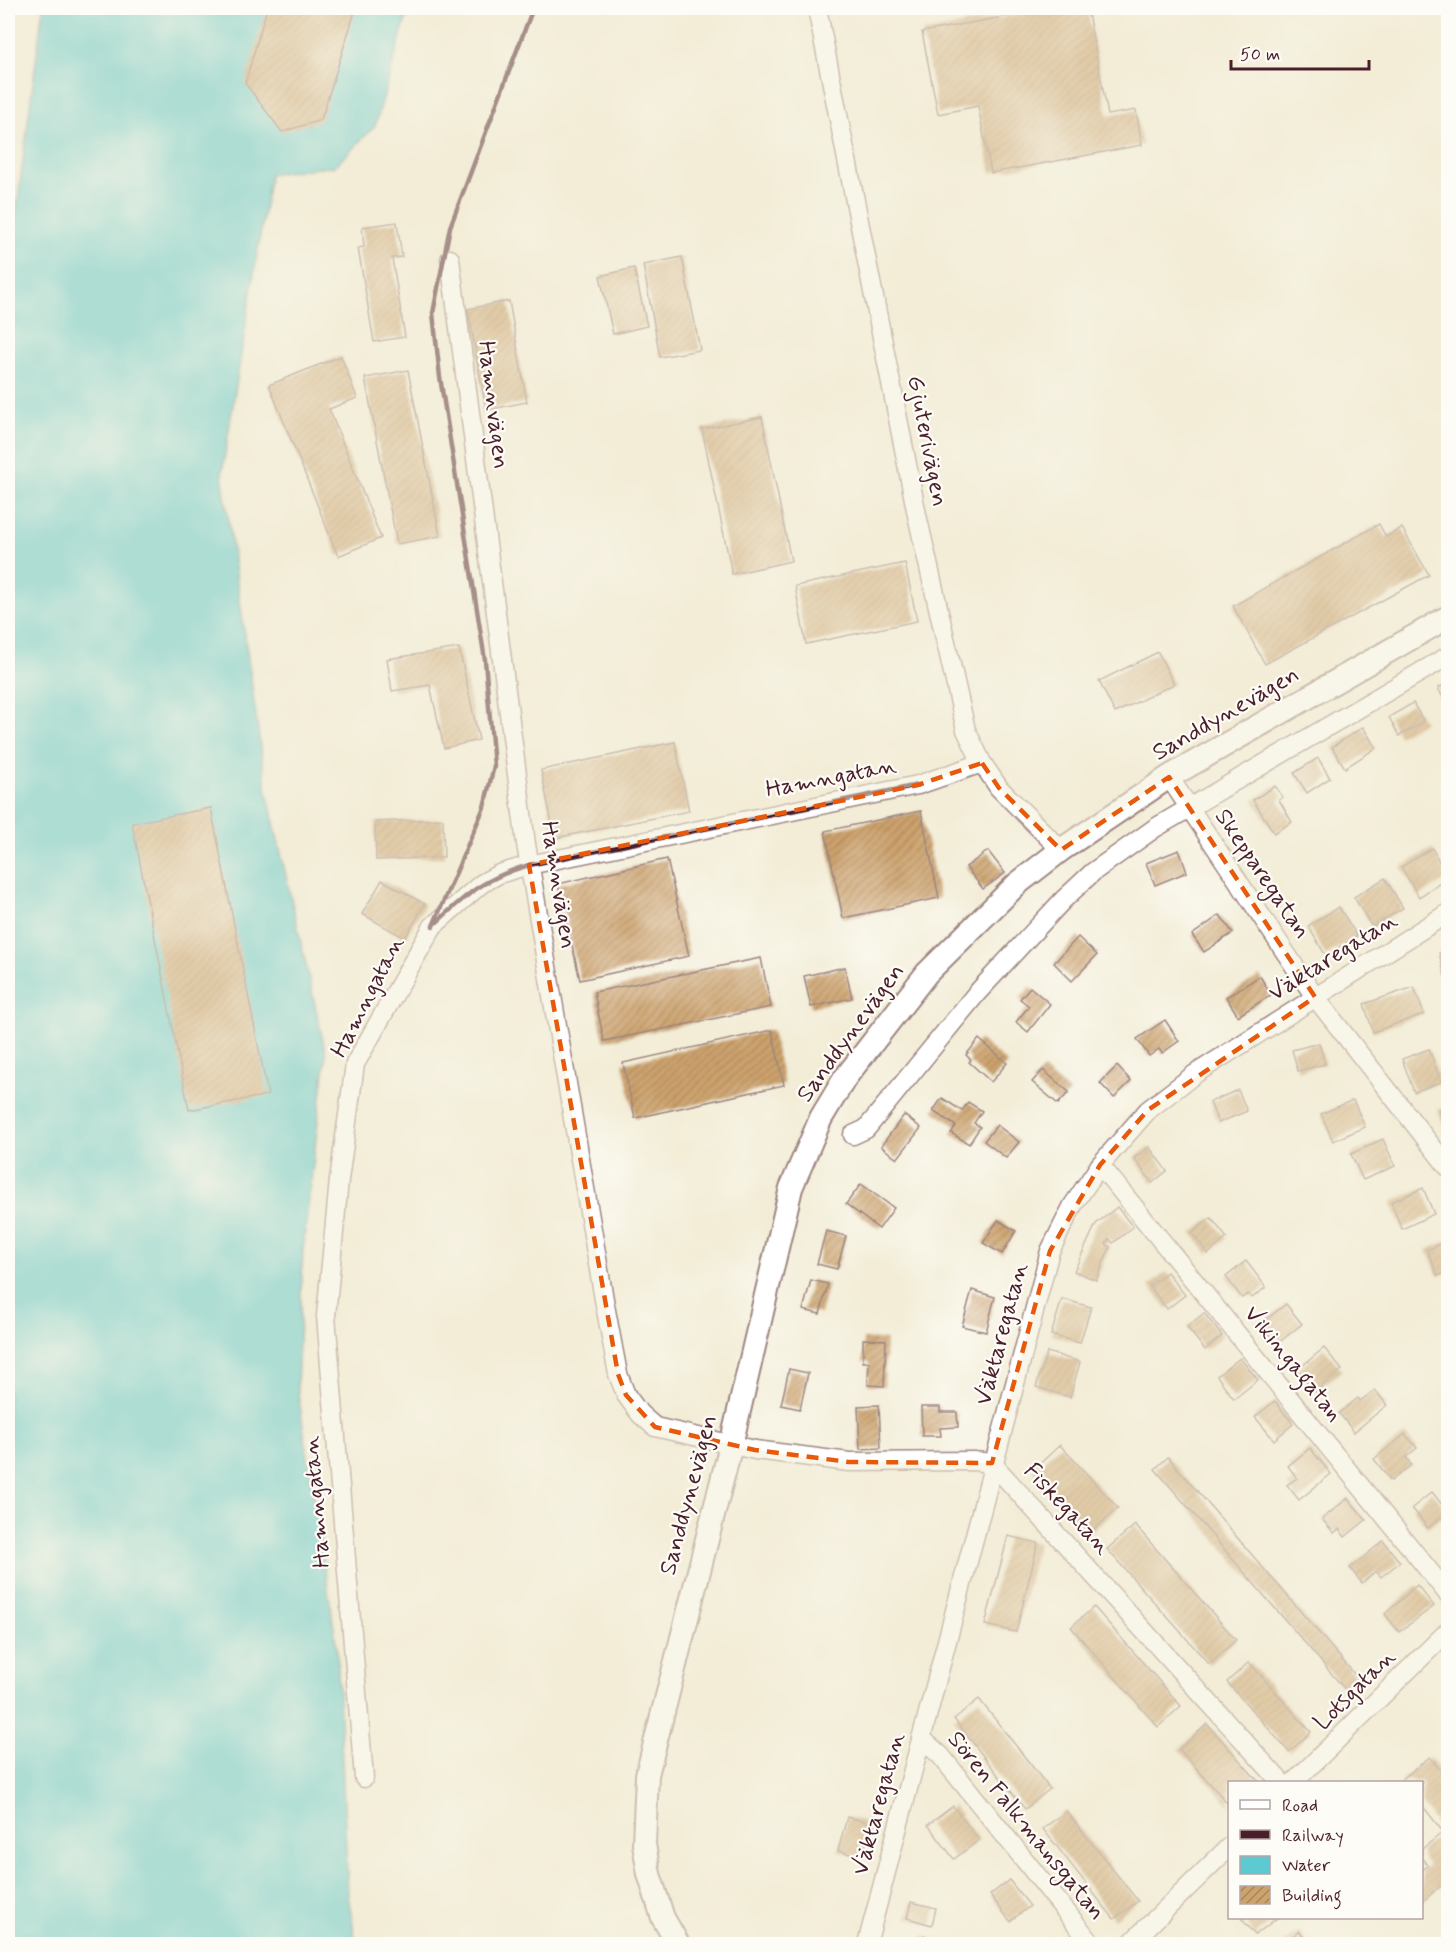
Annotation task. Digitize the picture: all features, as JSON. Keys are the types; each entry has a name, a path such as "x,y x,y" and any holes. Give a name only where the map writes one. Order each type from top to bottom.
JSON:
{"street":[{"name":"Gjuterivägen","path":"817,8 917,514 966,730 982,763 999,788 1061,850"},
{"name":"Hamnvägen","path":"450,259 530,865 618,1374 626,1395 640,1414 655,1427 731,1445"},
{"name":"Sanddynevägen","path":"678,1944 663,1918 649,1874 644,1844 647,1775 659,1719 731,1445 791,1188 820,1118 845,1078 927,973 1017,884 1061,850 1169,777 1449,617"},
{"path":"854,1135 866,1129 976,994 1063,900 1124,849 1449,656"},
{"name":"Hamngatan","path":"364,1778 326,1316 339,1180 356,1064 433,926 481,884 499,874 530,865 918,785 982,763"},
{"name":"Skepparegatan","path":"1169,777 1315,997 1449,1167"},
{"name":"Väktaregatan","path":"867,1944 992,1463 1050,1251 1073,1205 1100,1165 1148,1110 1195,1074 1449,913"},
{"name":"Vikingagatan","path":"1100,1165 1449,1594"},
{"name":"Fiskegatan","path":"731,1445 849,1462 973,1461 992,1463 1280,1781"},
{"name":"Lotsgatan","path":"1295,1781 1449,1631"},
{"name":"Sören Falkmansgatan","path":"921,1738 941,1756 1092,1944"},
{"path":"1130,1944 1228,1848"}],"highlighted area":[{"path":"982,763 999,788 1061,850 1169,777 1315,997 1148,1110 1100,1165 1050,1251 992,1463 849,1462 755,1450 655,1427 626,1395 618,1374 529,865 918,785"}],"water":[{"path":"43,8 409,8 375,126 335,166 270,174 222,473 266,787 326,1054 303,1249 297,1386 337,1648 348,1895 356,1944 8,1944 8,261"}],"building":[{"path":"267,8 356,8 321,120 282,132 245,83"},
{"path":"1051,8 1087,8 1108,115 1136,110 1142,145 991,173 978,106 938,114 922,32"},
{"path":"397,222 402,257 392,258 405,337 374,342 358,248 364,247 362,227"},
{"path":"682,257 700,350 660,357 643,265"},
{"path":"634,268 647,326 613,334 600,276"},
{"path":"509,301 527,402 486,410 468,309"},
{"path":"341,356 357,398 329,409 381,538 338,556 269,385"},
{"path":"408,370 440,536 397,544 365,378"},
{"path":"762,417 791,561 732,574 702,429"},
{"path":"1379,524 1386,537 1402,528 1429,575 1265,664 1233,606"},
{"path":"905,563 917,621 806,644 795,586"},
{"path":"459,648 479,740 444,748 430,685 392,691 387,659"},
{"path":"1158,652 1174,684 1115,713 1099,681"},
{"path":"1448,683 1448,707 1438,688"},
{"path":"1413,703 1424,722 1399,736 1389,717"},
{"path":"1363,727 1376,748 1345,768 1332,747"},
{"path":"675,742 689,811 555,838 541,770"},
{"path":"1318,758 1330,778 1307,793 1294,773"},
{"path":"1275,786 1283,797 1279,800 1292,822 1274,833 1253,800"},
{"path":"211,808 268,1095 189,1110 132,823"},
{"path":"921,811 939,898 843,918 825,831"},
{"path":"443,819 444,857 376,860 375,822"},
{"path":"1432,848 1448,878 1419,897 1401,867"},
{"path":"1179,850 1187,872 1155,885 1146,863"},
{"path":"988,851 1005,873 983,889 966,867"},
{"path":"667,859 689,956 580,980 558,884"},
{"path":"1385,878 1403,908 1372,927 1354,897"},
{"path":"382,880 425,904 405,938 362,914"},
{"path":"1339,907 1357,936 1326,956 1308,926"},
{"path":"1220,915 1233,933 1204,952 1192,935"},
{"path":"1078,937 1097,955 1072,981 1054,963"},
{"path":"1448,951 1448,989 1439,953"},
{"path":"761,958 771,1007 604,1041 594,992"},
{"path":"845,967 852,998 811,1007 804,976"},
{"path":"1260,976 1271,995 1238,1016 1226,997"},
{"path":"1030,987 1050,1004 1028,1032 1016,1022 1029,1006 1020,999"},
{"path":"1414,987 1424,1014 1373,1032 1364,1004"},
{"path":"1165,1020 1179,1041 1162,1053 1159,1049 1149,1056 1137,1039"},
{"path":"772,1030 784,1085 635,1118 623,1063"},
{"path":"979,1039 1007,1063 991,1082 969,1062 971,1060 966,1055"},
{"path":"1319,1043 1325,1064 1298,1071 1292,1050"},
{"path":"1429,1049 1441,1082 1414,1092 1402,1059"},
{"path":"1117,1066 1131,1081 1114,1098 1100,1083"},
{"path":"1043,1070 1069,1092 1058,1104 1032,1082"},
{"path":"1238,1090 1247,1111 1218,1123 1210,1102"},
{"path":"942,1098 962,1111 968,1102 982,1111 974,1123 980,1127 969,1144 951,1133 956,1126 933,1111"},
{"path":"1353,1100 1365,1127 1333,1141 1321,1114"},
{"path":"1448,1106 1448,1137 1438,1110"},
{"path":"904,1115 921,1128 897,1159 881,1146"},
{"path":"997,1125 1019,1142 1006,1158 984,1141"},
{"path":"1383,1139 1395,1166 1363,1180 1351,1154"},
{"path":"1149,1147 1167,1171 1152,1183 1134,1158"},
{"path":"861,1184 894,1208 879,1229 846,1204"},
{"path":"1423,1188 1434,1214 1402,1229 1391,1202"},
{"path":"1117,1207 1133,1227 1113,1243 1109,1239 1106,1244 1110,1247 1096,1280 1074,1271 1096,1224"},
{"path":"1211,1218 1227,1238 1208,1254 1192,1233"},
{"path":"998,1220 1016,1231 1002,1254 983,1243"},
{"path":"826,1231 846,1236 837,1269 817,1264"},
{"path":"1448,1240 1448,1272 1438,1276 1427,1250"},
{"path":"1246,1261 1266,1287 1252,1298 1248,1294 1242,1298 1226,1277"},
{"path":"1167,1272 1185,1295 1167,1309 1149,1286"},
{"path":"811,1280 828,1284 820,1314 803,1310"},
{"path":"972,1290 995,1297 986,1332 962,1326"},
{"path":"1062,1299 1091,1307 1080,1343 1051,1335"},
{"path":"1286,1304 1302,1324 1277,1344 1260,1324"},
{"path":"1204,1313 1222,1336 1205,1350 1187,1327"},
{"path":"863,1339 886,1340 884,1386 868,1385 869,1362 863,1362"},
{"path":"1324,1348 1342,1370 1315,1392 1297,1370"},
{"path":"1047,1352 1080,1362 1070,1397 1036,1387"},
{"path":"1240,1358 1258,1380 1234,1399 1217,1376"},
{"path":"789,1369 808,1373 800,1409 781,1405"},
{"path":"1375,1390 1387,1405 1354,1432 1339,1413 1358,1398 1360,1401"},
{"path":"1275,1401 1293,1424 1274,1440 1255,1417"},
{"path":"879,1405 881,1448 860,1449 858,1406"},
{"path":"921,1407 940,1407 940,1412 957,1412 958,1427 940,1428 941,1436 922,1436"},
{"path":"1405,1434 1417,1448 1406,1457 1411,1465 1391,1481 1374,1459"},
{"path":"1060,1445 1118,1508 1090,1533 1033,1470"},
{"path":"1310,1448 1331,1474 1299,1500 1287,1485 1297,1478 1288,1466"},
{"path":"1168,1457 1362,1683 1349,1694 1155,1469"},
{"path":"1432,1492 1448,1512 1428,1528 1412,1508"},
{"path":"1348,1498 1366,1520 1345,1537 1339,1529 1334,1533 1322,1519"},
{"path":"1135,1525 1236,1640 1209,1664 1107,1549"},
{"path":"1008,1536 1038,1543 1016,1632 985,1625"},
{"path":"1383,1541 1400,1562 1381,1577 1376,1571 1362,1583 1350,1568"},
{"path":"1417,1585 1434,1606 1399,1632 1385,1614"},
{"path":"1094,1607 1181,1706 1158,1727 1071,1627"},
{"path":"1249,1662 1311,1732 1289,1752 1227,1682"},
{"path":"979,1699 1050,1789 1025,1809 954,1719"},
{"path":"1207,1724 1258,1781 1228,1781 1228,1804 1179,1749"},
{"path":"1430,1757 1448,1780 1448,1880 1423,1901 1423,1870 1428,1865 1423,1858 1423,1848 1443,1832 1423,1806 1423,1781 1401,1780"},
{"path":"953,1806 979,1840 954,1859 928,1825"},
{"path":"1066,1811 1138,1901 1114,1919 1043,1829"},
{"path":"847,1817 871,1823 862,1857 838,1851"},
{"path":"1009,1880 1030,1906 1010,1921 990,1895"},
{"path":"911,1902 936,1908 932,1925 907,1918"},
{"path":"1242,1919 1276,1919 1255,1935"},
{"path":"1299,1931 1310,1944 1282,1944"},
{"path":"924,1935 939,1944 918,1944"},
{"path":"1054,1936 1061,1944 1043,1944"}],"railway":[{"path":"433,926 484,807 494,766 485,660 440,377 433,313 450,227 533,8"},
{"path":"437,922 459,902 490,880 529,865 918,785"}]}
